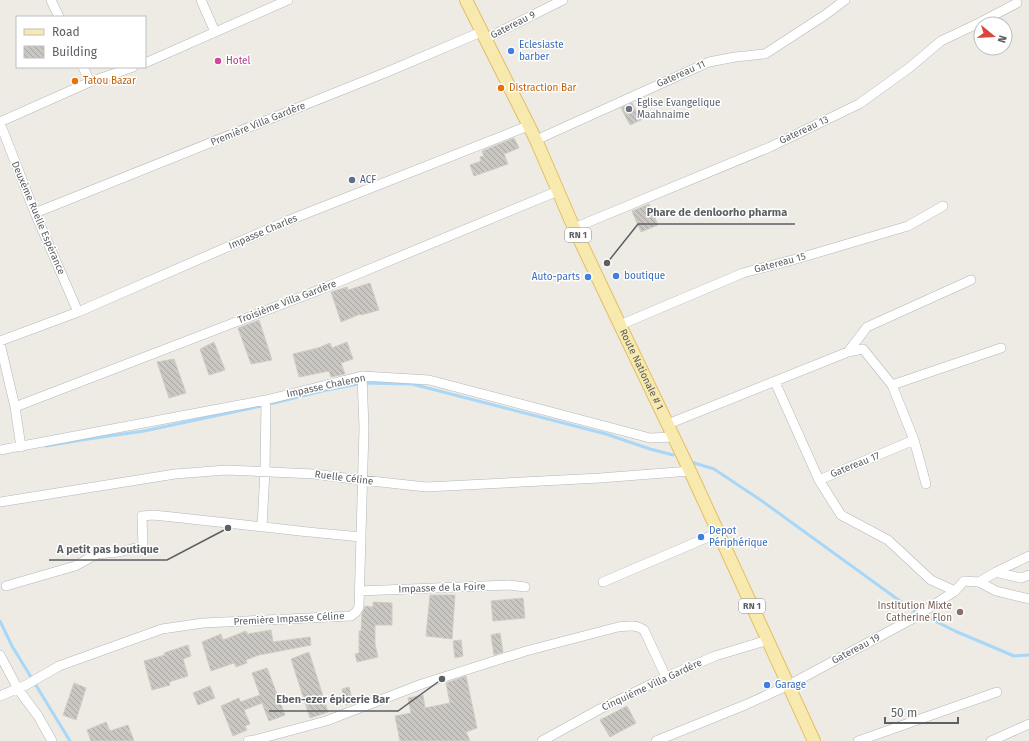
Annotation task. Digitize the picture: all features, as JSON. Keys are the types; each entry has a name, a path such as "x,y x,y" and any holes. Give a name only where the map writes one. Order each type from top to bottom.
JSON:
{"main road":[{"name":"Route Nationale # 1","path":"466,0 536,140 574,228 690,471 814,741"}],"street":[{"path":"51,0 59,16"},
{"path":"201,0 215,32"},
{"path":"146,63 288,0"},
{"name":"Gatereau 9","path":"483,36 563,0"},
{"name":"Gatereau 11","path":"536,140 709,62 735,57 765,54 826,15 846,0"},
{"name":"Gatereau 13","path":"574,228 770,147 859,104 909,68 941,41 1017,3"},
{"name":"Première Villa Gardère","path":"35,213 387,72 483,36"},
{"path":"83,68 90,82"},
{"path":"0,123 90,82 130,68"},
{"name":"Deuxème Ruelle Espérance","path":"0,123 35,213 78,312"},
{"name":"Impasse Charles","path":"0,342 78,312 287,221 528,126"},
{"name":"Troisième Villa Gardère","path":"15,407 319,290 558,191"},
{"name":"Gatereau 15","path":"620,325 743,273 908,226 942,206"},
{"path":"848,352 867,327 971,280"},
{"path":"0,342 15,407 21,447"},
{"path":"892,385 1001,348"},
{"path":"668,424 848,352 863,349 892,385 914,440 926,484"},
{"name":"Impasse Chaleron","path":"0,450 266,400 362,376 429,380 650,438 674,437"},
{"name":"Première Impasse Céline","path":"0,696 22,687 59,666 162,629 202,623 351,616 356,612 359,607 364,428 362,376"},
{"path":"774,382 819,480"},
{"path":"262,526 265,472 266,400"},
{"name":"Gatereau 17","path":"914,440 819,480 841,515 888,540 931,580 955,591"},
{"name":"Ruelle Céline","path":"0,502 175,474 226,470 314,474 426,487 600,478 690,471"},
{"path":"6,586 75,566 97,554 119,552 143,546 142,516 153,515 361,537"},
{"path":"603,582 718,532"},
{"path":"979,582 1029,556"},
{"path":"996,572 1021,578 1029,575"},
{"name":"Gatereau 19","path":"656,741 745,705 789,685 912,619 955,591 964,581 979,582"},
{"path":"979,582 996,591 1029,599"},
{"name":"Impasse de la Foire","path":"359,591 509,585 525,587"},
{"path":"248,741 326,721 422,684 519,653 618,627 633,626 644,630 666,677"},
{"name":"Cinquième Villa Gardère","path":"542,741 600,709 666,677 715,656 768,640"},
{"path":"0,655 22,687 51,741"},
{"path":"858,741 997,692"},
{"path":"991,741 1029,724"}],"building":[{"path":"632,103 641,120 630,125 621,108"},
{"path":"514,138 519,148 504,154 508,164 474,176 470,165 481,161 480,157 484,156 482,151"},
{"path":"649,204 658,225 641,232 632,211"},
{"path":"370,283 379,310 360,314 341,322 331,292 347,287 348,290"},
{"path":"259,320 272,360 251,364 238,328"},
{"path":"214,342 225,370 209,375 200,349"},
{"path":"347,342 353,359 341,363 345,374 331,377 329,371 299,377 293,354 318,348 330,343 332,348"},
{"path":"174,359 186,393 169,398 157,362"},
{"path":"430,595 455,595 452,639 426,636"},
{"path":"523,598 525,618 493,621 491,601"},
{"path":"373,602 392,603 392,625 375,625 375,644 378,657 357,662 355,654 359,653 359,631 361,631 362,614 365,606 373,607"},
{"path":"271,630 273,642 310,637 311,645 259,655 246,660 247,663 236,667 234,663 211,671 202,642 221,634 223,640 246,631 248,634"},
{"path":"500,633 503,652 494,655 491,635"},
{"path":"461,640 463,656 455,658 453,641"},
{"path":"188,645 191,656 183,659 188,676 169,682 170,685 152,690 144,661 165,655 164,653"},
{"path":"309,652 328,712 310,718 291,659"},
{"path":"267,668 285,715 269,721 262,703 244,710 250,724 245,726 247,730 233,736 221,706 239,698 240,702 260,695 252,673"},
{"path":"466,676 477,728 466,732 470,741 400,741 395,716 411,713 408,698 423,695 425,708 450,703 446,683"},
{"path":"74,683 86,688 76,720 63,715"},
{"path":"210,686 215,698 198,705 193,693"},
{"path":"349,687 353,703 346,705 342,689"},
{"path":"627,706 636,723 610,737 600,720"},
{"path":"106,722 110,731 128,725 134,741 91,741 87,730"}],"waterway":[{"path":"46,446 144,431 363,383 412,384 606,434 673,455"},
{"path":"691,462 714,469 762,501 911,609 955,631 1014,656 1029,655"},
{"path":"0,621 12,646 70,741"}],"place":[{"name":"Eclesiaste barber","path":"511,51"},
{"name":"Hotel","path":"218,61"},
{"name":"Tatou Bazar","path":"75,81"},
{"name":"Distraction Bar","path":"501,88"},
{"name":"Eglise Evangelique Maahnaime","path":"629,109"},
{"name":"ACF","path":"352,180"},
{"name":"Phare de denloorho pharma","path":"607,263"},
{"name":"boutique","path":"616,276"},
{"name":"Auto-parts","path":"588,277"},
{"name":"A petit pas boutique","path":"228,528"},
{"name":"Depot Périphérique","path":"701,537"},
{"name":"Institution Mixte Catherine Flon","path":"960,612"},
{"name":"Eben-ezer épicerie Bar","path":"442,679"},
{"name":"Garage","path":"767,685"}]}
